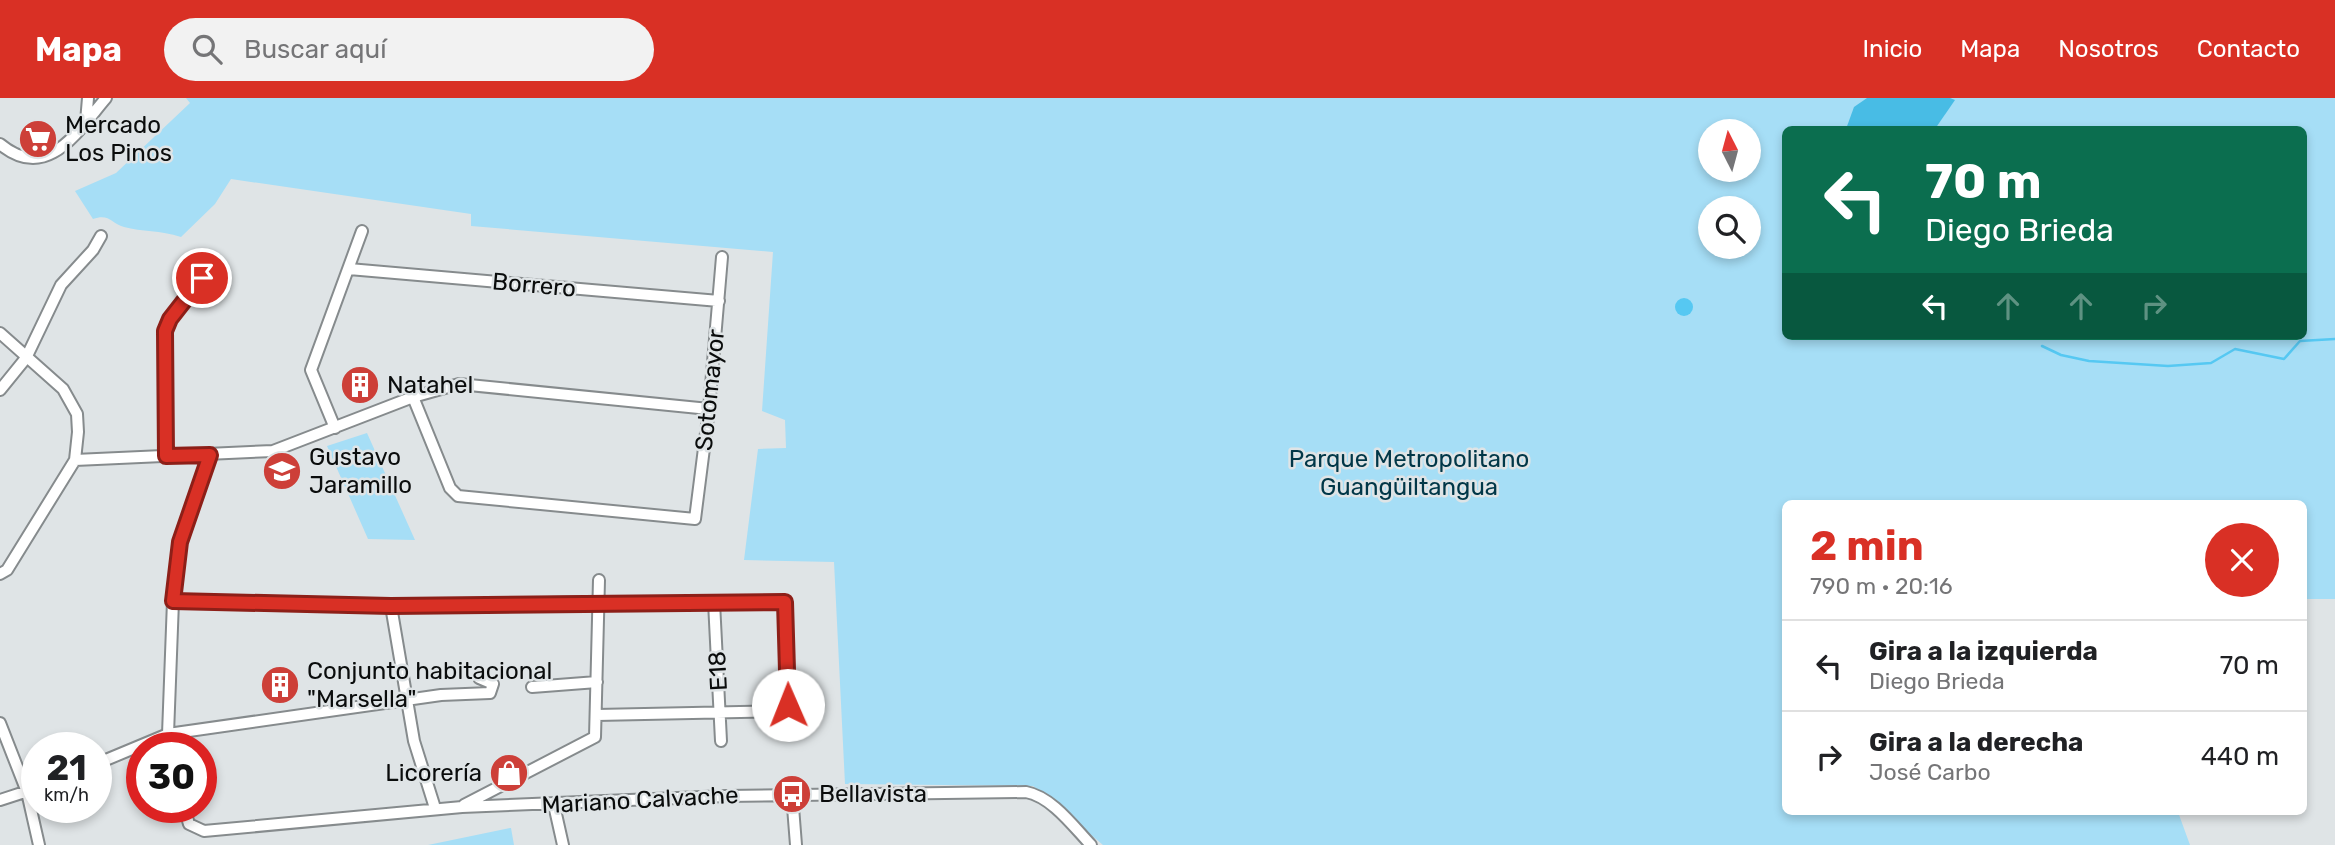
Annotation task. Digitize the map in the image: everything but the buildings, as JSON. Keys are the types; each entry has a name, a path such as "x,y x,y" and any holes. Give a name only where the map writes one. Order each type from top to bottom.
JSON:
{"street":[{"path":"86,122 88,98"},
{"path":"0,144 19,157 44,158 55,154 106,98"},
{"path":"335,428 312,379 311,370 362,231"},
{"path":"0,390 26,358 58,288 93,250 100,236"},
{"name":"Sotomayor","path":"413,397 450,488 458,496 693,520 697,516 709,409 722,257"},
{"path":"166,456 165,331 170,319 216,260"},
{"name":"Borrero","path":"349,269 719,301"},
{"path":"0,333 63,389 77,414 75,460 7,570 0,574"},
{"path":"75,460 210,455 281,449 413,397 466,384 709,409"},
{"path":"168,732 173,601 180,542 210,455"},
{"path":"462,807 595,738 599,580"},
{"path":"173,601 391,606 598,602 786,603 787,710 720,714 597,715"},
{"name":"E18","path":"714,602 721,741"},
{"path":"391,606 414,741 435,808"},
{"path":"182,732 441,695 490,693 493,684 479,678"},
{"path":"532,687 597,682"},
{"path":"0,723 21,767"},
{"name":"Mariano Calvache","path":"189,823 204,831 435,808 792,794 1026,792 1037,794 1050,804 1091,845"},
{"path":"0,800 21,793"},
{"path":"792,794 796,845"},
{"path":"555,804 563,845"},
{"path":"36,823 39,845"}],"green space":[{"name":"Parque Metropolitano Guangüiltangua","path":"186,98 2335,98 2335,599 2307,599 2307,500 1782,500 1782,815 2179,815 2190,845 1103,845 1033,786 845,784 834,562 744,560 758,449 786,448 785,420 762,411 773,252 471,226 471,214 231,179 215,204 181,237 124,227 106,218 93,219 75,191 116,173 190,103"},
{"path":"367,433 415,540 368,539 327,446"},
{"path":"510,828 514,845 428,845"}],"shaded area":[{"path":"1867,98 1955,100 1937,126 1847,126 1854,107"},
{"path":"1684,298 1690,301 1693,307 1690,313 1684,316 1678,313 1675,307 1678,301"}],"waterway":[{"path":"2042,346 2061,355 2089,361 2168,366 2211,363 2235,349 2284,359 2300,341 2335,339"}],"place":[{"name":"Mercado Los Pinos","path":"38,139"},
{"name":"Natahel","path":"360,385"},
{"name":"Gustavo Jaramillo","path":"282,471"},
{"name":"Conjunto habitacional \"Marsella\"","path":"280,685"},
{"name":"Licorería","path":"509,773"},
{"name":"Bellavista","path":"792,794"}],"route":[{"path":"202,278 170,319 165,331 166,456 210,455 180,542 173,601 391,606 785,602 788,705"}]}
